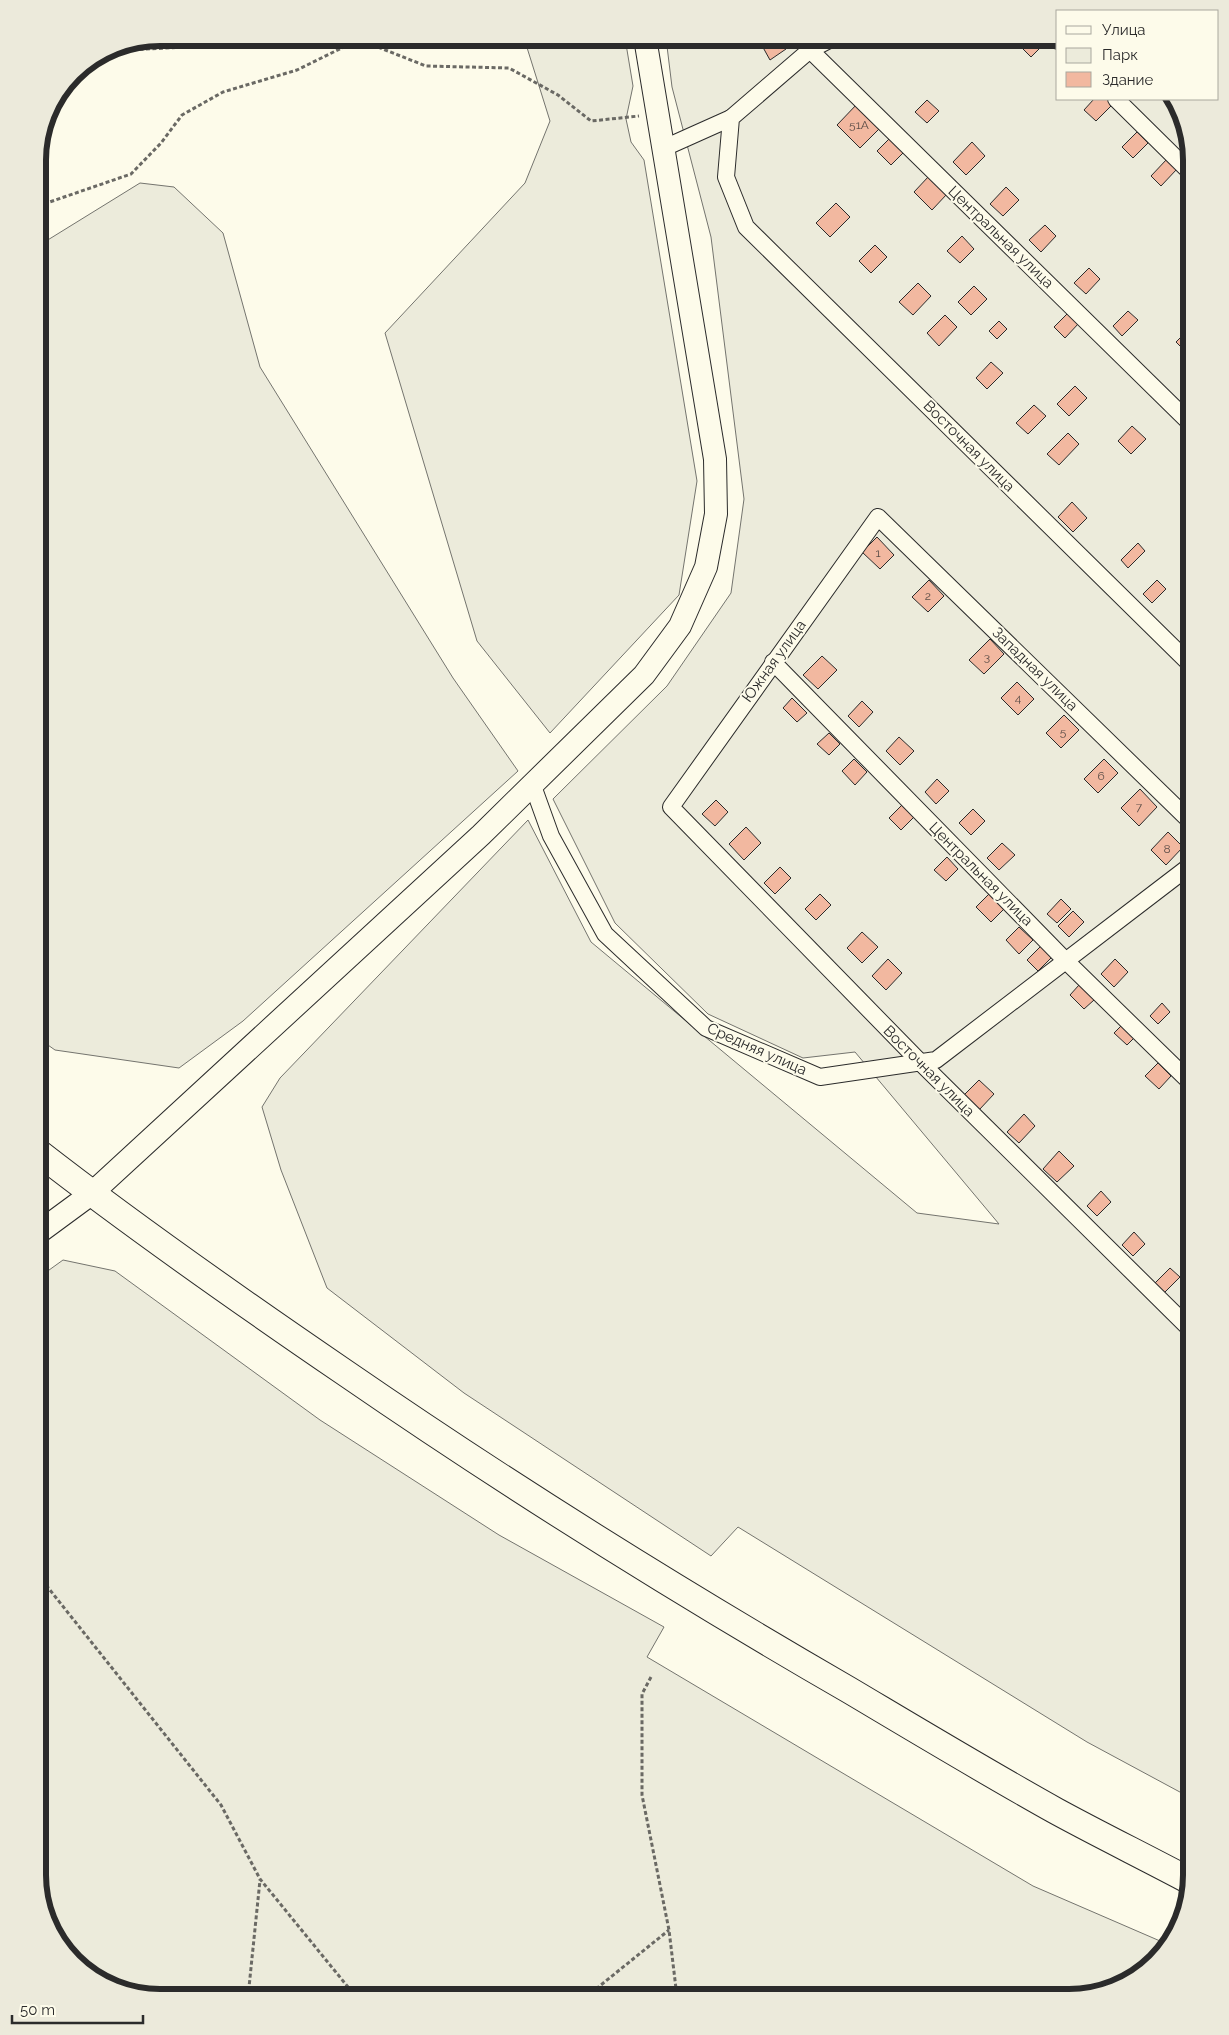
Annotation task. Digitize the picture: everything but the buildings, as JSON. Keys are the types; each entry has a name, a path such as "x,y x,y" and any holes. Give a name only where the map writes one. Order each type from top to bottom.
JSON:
{"highway":[{"path":"46,1158 91,1194 221,1288 478,1464 591,1536 769,1644 999,1778 1183,1877"}],"main road":[{"path":"46,1227 91,1194 533,786 644,675 680,626 706,567 716,514 715,459 646,46"}],"street":[{"path":"664,148 731,118 810,50 818,46"},
{"name":"Центральная улица","path":"810,50 1183,415"},
{"path":"1117,100 1183,164"},
{"name":"Восточная улица","path":"731,118 726,177 746,227 1183,656"},
{"name":"Южная улица","path":"671,807 772,662 878,517"},
{"name":"Западная улица","path":"878,517 1183,813"},
{"name":"Центральная улица","path":"772,662 1066,961 1183,1074"},
{"name":"Средняя улица","path":"533,786 551,836 605,934 706,1028 820,1077 936,1060 1183,872"},
{"name":"Восточная улица","path":"671,807 921,1063 1183,1321"}],"path":[{"path":"131,50 206,46"},
{"path":"46,203 131,174 161,143 182,115 223,92 297,70 346,46"},
{"path":"377,46 426,66 509,68 558,95 591,121 658,115"},
{"path":"46,1585 221,1805 260,1879 348,1987 354,1989"},
{"path":"651,1677 642,1694 642,1795 669,1930 676,1989"},
{"path":"249,1989 260,1879"},
{"path":"596,1989 669,1930"}],"green space":[{"path":"527,46 626,46 633,86 626,119 631,142 644,160 697,481 679,595 550,733 477,641 385,333 525,183 550,121"},
{"path":"667,46 1056,46 1056,100 1166,100 1177,123 1183,152 1183,1794 1087,1742 738,1527 711,1556 464,1393 327,1288 281,1170 262,1107 280,1078 528,820 591,942 917,1213 999,1224 855,1052 803,1058 708,1014 615,923 553,799 667,686 731,593 744,499 711,237 672,87"},
{"path":"140,183 174,187 223,233 260,367 453,678 518,771 243,1021 179,1068 55,1050 46,1044 46,241"},
{"path":"63,1260 115,1271 320,1420 499,1535 664,1627 647,1657 1033,1886 1161,1941 1138,1965 1119,1977 1091,1987 1069,1989 152,1989 123,1983 97,1970 74,1950 65,1938 52,1912 47,1890 46,1272"}]}
